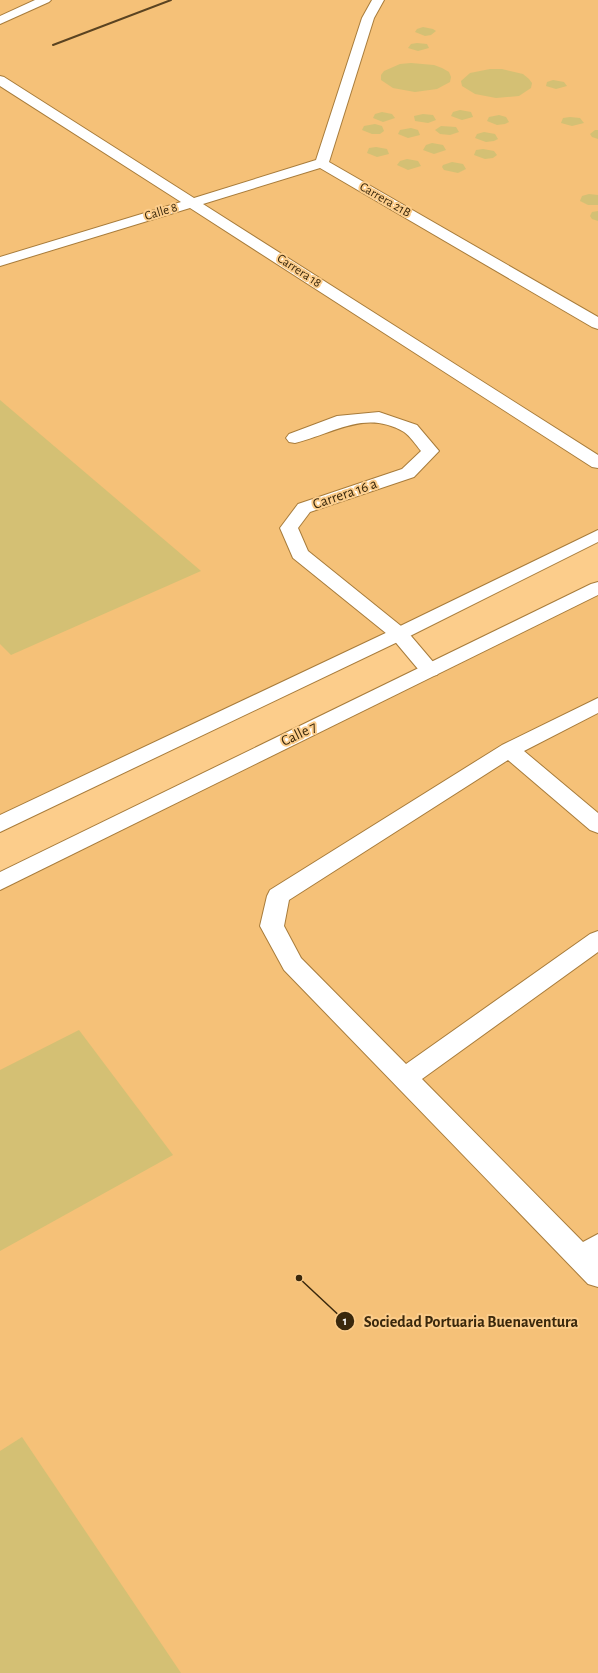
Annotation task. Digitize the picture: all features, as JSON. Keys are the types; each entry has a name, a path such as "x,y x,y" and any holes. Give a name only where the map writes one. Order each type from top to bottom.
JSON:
{"street":[{"path":"0,20 45,0"},
{"path":"322,162 368,18 378,0"},
{"name":"Carrera 18","path":"0,80 598,463"},
{"name":"Calle 8","path":"0,262 322,162"},
{"name":"Carrera 21B","path":"322,162 598,324"},
{"name":"Carrera 16 a","path":"295,438 343,420 379,418 411,429 430,451 408,473 304,508 289,528 300,554 399,634 430,670"},
{"path":"0,824 399,634 598,534"},
{"name":"Calle 7","path":"0,882 598,588"},
{"path":"593,1260 405,1078 292,964 272,926 278,896 508,750 598,705"},
{"path":"508,750 598,825"},
{"path":"405,1078 598,940"}],"shaded area":[{"path":"0,0 598,0 598,535 0,824"},
{"path":"598,588 598,1673 0,1673 0,882"}],"building":[{"path":"423,27 436,31 431,35 425,36 415,32 417,29"},
{"path":"411,44 427,44 429,48 418,51 408,48"},
{"path":"411,63 434,65 442,68 449,72 451,77 450,82 437,89 415,92 393,88 381,80 381,75 384,71 400,64"},
{"path":"490,69 502,69 523,74 532,83 531,88 519,96 496,98 475,94 462,86 461,81 470,73"},
{"path":"553,80 564,82 567,86 556,89 546,86 547,82"},
{"path":"460,110 471,112 473,117 462,120 451,116 453,112"},
{"path":"382,112 392,114 395,118 383,122 373,118 375,114"},
{"path":"423,114 433,115 436,120 428,123 415,121 414,116"},
{"path":"499,115 506,117 509,122 497,125 487,121 489,117"},
{"path":"563,118 580,118 584,123 572,126 561,123"},
{"path":"375,124 382,126 384,131 380,134 372,134 362,130 364,126"},
{"path":"441,126 456,127 459,132 450,135 440,134 435,130"},
{"path":"411,128 418,130 420,135 408,138 398,134 400,130"},
{"path":"595,130 598,130 598,139 592,137 590,134"},
{"path":"484,132 495,134 498,139 486,142 475,138 477,134"},
{"path":"432,143 443,145 446,150 434,154 423,150 426,145"},
{"path":"376,147 387,149 389,154 377,157 367,153 369,148"},
{"path":"483,149 494,151 497,155 493,158 485,159 474,155 476,150"},
{"path":"407,159 418,161 421,166 408,170 397,165 400,161"},
{"path":"452,162 463,164 466,169 458,173 444,170 442,167 443,165"},
{"path":"589,194 598,195 598,205 588,205 580,201 582,196"},
{"path":"598,211 598,221 592,219 590,216 592,212"},
{"path":"0,400 201,571 11,655 0,644"},
{"path":"79,1030 173,1155 0,1251 0,1070"},
{"path":"22,1437 181,1673 0,1673 0,1451"}],"railway":[{"path":"53,45 171,0"}],"place":[{"name":"Sociedad Portuaria Buenaventura","path":"299,1278"}]}
